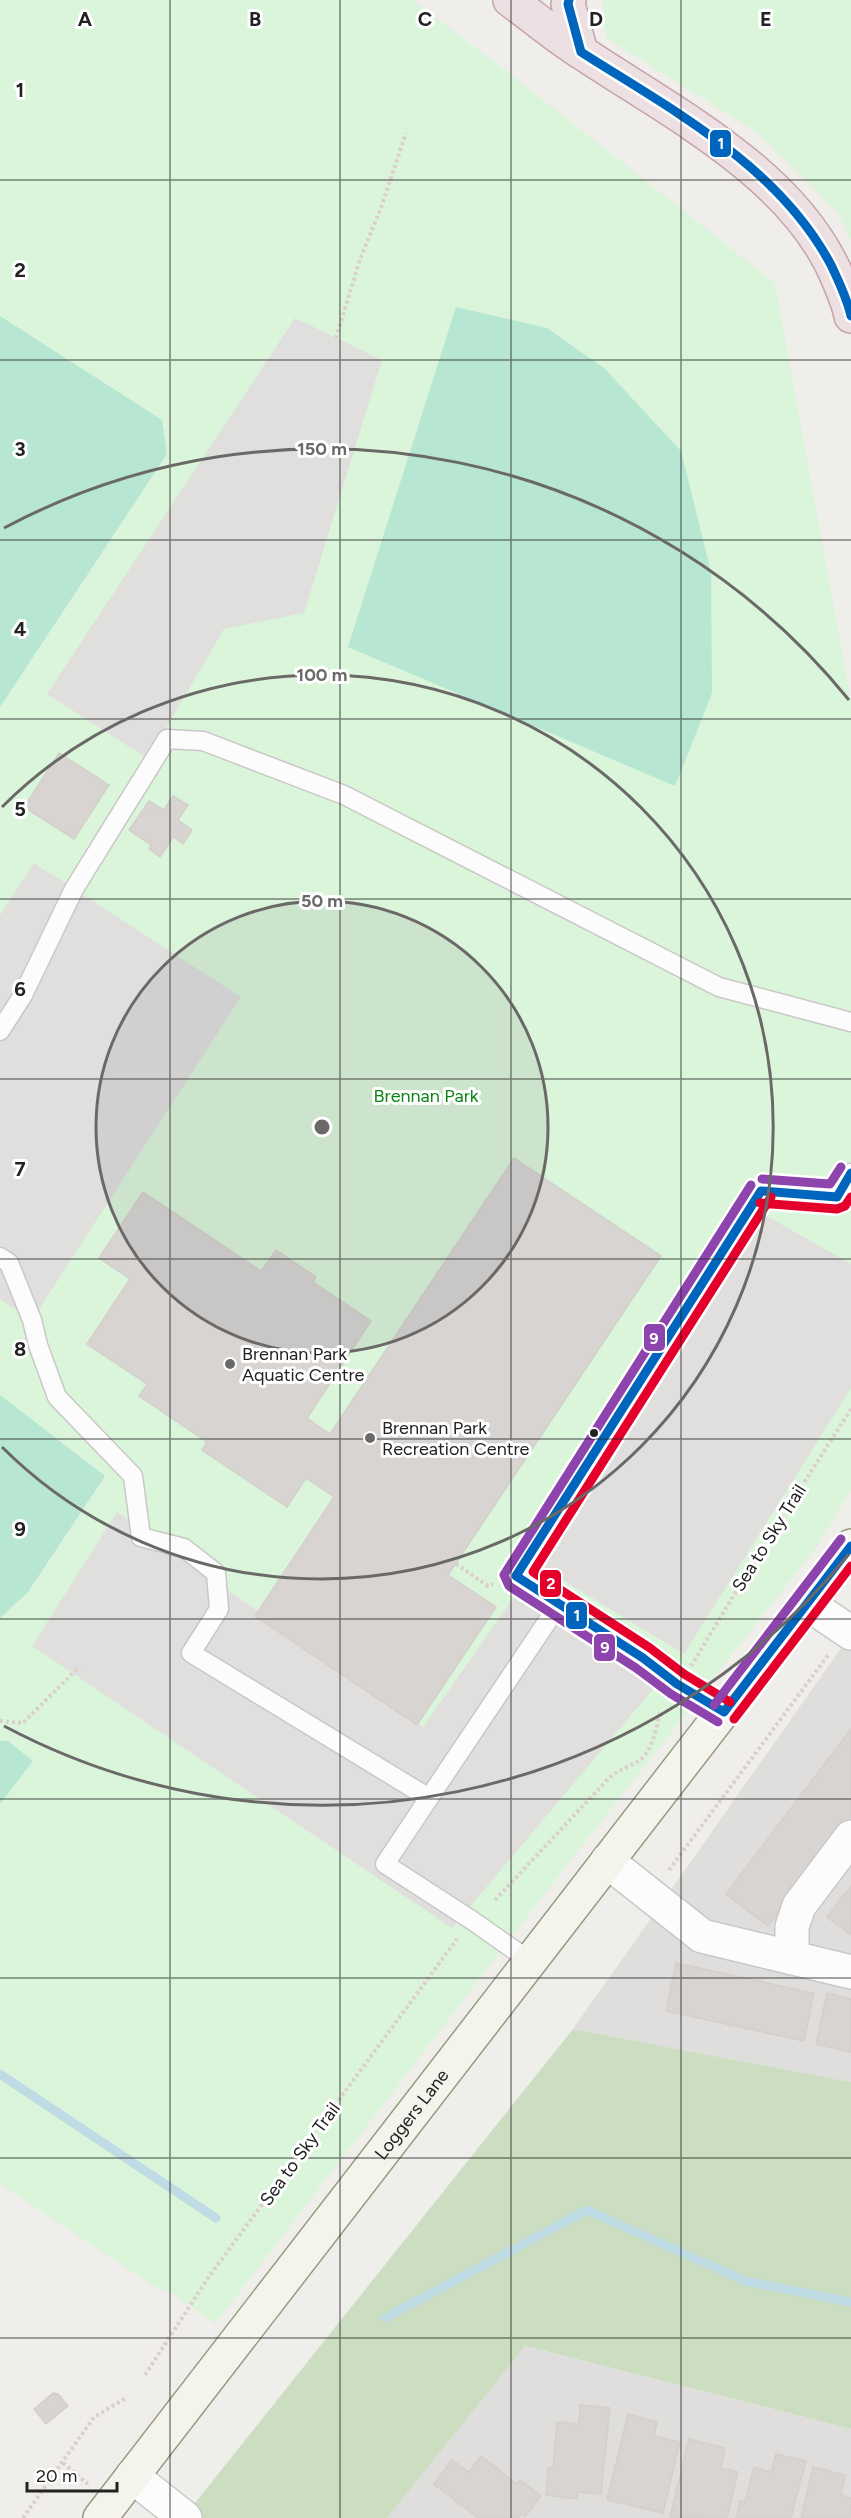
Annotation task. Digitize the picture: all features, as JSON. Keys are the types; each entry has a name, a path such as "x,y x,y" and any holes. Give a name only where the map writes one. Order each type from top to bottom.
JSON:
{"highway":[{"path":"510,0 581,52 707,134 759,176 796,211 832,263 851,316"},
{"path":"569,0 568,4 581,52"}],"street":[{"name":"Loggers Lane","path":"98,2504 132,2476 851,1546"},
{"path":"808,1604 849,1631"},
{"path":"792,1958 792,1927 799,1906 851,1837"},
{"path":"608,1861 702,1936 851,1972"},
{"path":"132,2476 185,2518"}],"lane":[{"path":"0,1031 23,995 74,889 167,739 203,741 344,795 719,987 851,1022"},
{"path":"724,1712 677,1684 643,1658 516,1576 761,1191 837,1197 851,1173"},
{"path":"0,1257 9,1263 32,1320 38,1345 57,1397 133,1476 141,1537 184,1548 216,1573 219,1609 191,1653 429,1798"},
{"path":"530,1961 385,1864 559,1604"}],"path":[{"path":"336,338 360,259 381,208 406,133"},
{"name":"Sea to Sky Trail","path":"689,1669 765,1542 851,1409"},
{"path":"456,1564 488,1586 516,1576"},
{"path":"650,1895 849,1631"},
{"path":"0,1721 23,1723 79,1667"},
{"path":"495,1900 609,1778 620,1769 640,1760 651,1745 661,1710"},
{"name":"Sea to Sky Trail","path":"145,2374 208,2278 459,1936"},
{"path":"23,2518 94,2417 126,2398"},
{"path":"63,2463 98,2504"}],"shaded area":[{"path":"295,318 382,360 304,613 224,629 148,759 47,694"},
{"path":"34,863 241,997 32,1320 0,1299 0,915"},
{"path":"765,1215 851,1264 851,1388 684,1654 538,1565"},
{"path":"117,1512 423,1727 519,1590 659,1682 452,1928 32,1646"},
{"path":"851,1634 851,2082 573,2029"},
{"path":"524,2346 851,2429 851,2518 387,2518"}],"green space":[{"name":"Brennan Park","path":"0,0 412,0 509,73 775,283 851,701 851,1491 814,1550 557,1878 215,2324 175,2295 152,2285 0,2184"},
{"path":"604,0 851,0 851,240 839,214 758,133 606,38 602,4"},
{"path":"456,307 547,328 604,368 681,451 711,572 712,693 675,786 348,647"},
{"path":"0,316 162,420 167,454 0,707"},
{"path":"0,1395 105,1476 28,1592 0,1618"},
{"path":"0,1741 8,1741 33,1761 0,1804"},
{"path":"573,2029 851,2082 851,2429 525,2346 387,2518 183,2518"}],"building":[{"path":"59,753 109,785 74,839 24,807"},
{"path":"173,796 188,805 178,820 192,830 183,844 173,837 160,857 149,849 151,845 129,830 149,801 164,810"},
{"name":"Brennan Park Recreation Centre","path":"514,1158 661,1256 448,1575 496,1607 417,1725 255,1616 334,1497 306,1478 287,1507 202,1450 207,1442 139,1396 147,1384 87,1344 130,1279 99,1258 143,1192 261,1271 276,1250 316,1277 313,1282 371,1321 307,1418 330,1434"},
{"path":"851,1729 851,1816 768,1926 726,1894"},
{"path":"851,1886 851,1935 827,1917"},
{"path":"676,1963 814,1993 804,2041 666,2011"},
{"path":"827,1993 851,1999 851,2052 816,2044"},
{"path":"53,2393 58,2394 68,2406 46,2424 34,2409"},
{"path":"580,2405 610,2408 601,2494 578,2492 577,2499 546,2495 548,2468 553,2468 557,2422 579,2424"},
{"path":"628,2414 657,2422 654,2436 680,2442 663,2513 607,2500"},
{"path":"689,2439 725,2448 721,2468 738,2472 727,2518 670,2517"},
{"path":"776,2454 806,2461 791,2518 736,2518 740,2501 745,2502 754,2467 771,2472"},
{"path":"481,2456 517,2484 520,2480 541,2496 525,2517 521,2514 518,2518 478,2518 434,2484 452,2460 469,2472"},
{"path":"813,2467 845,2475 841,2495 851,2498 851,2518 801,2518"}],"waterway":[{"path":"0,2074 216,2218"},
{"path":"385,2318 587,2210 745,2281 851,2302"}],"transit line":[{"name":"1","path":"569,0 568,4 581,52 721,143 783,198 809,230 831,265 851,316"},
{"name":"9","path":"762,1179 830,1184 841,1167"},
{"name":"1","path":"761,1191 837,1197 851,1173"},
{"name":"9","path":"718,1722 671,1694 636,1668 509,1586 504,1575 751,1185"},
{"name":"1","path":"724,1712 677,1684 643,1658 516,1576 761,1191"},
{"name":"2","path":"730,1702 684,1674 650,1648 533,1572 771,1197"},
{"name":"2","path":"760,1203 837,1209 845,1206 851,1197"},
{"name":"9","path":"714,1705 841,1539"},
{"name":"1","path":"724,1712 851,1546"},
{"name":"2","path":"734,1719 851,1566"}],"place":[{"name":"Brennan Park Aquatic Centre","path":"230,1364"},
{"name":"Brennan Park Recreation Centre","path":"370,1438"}]}
